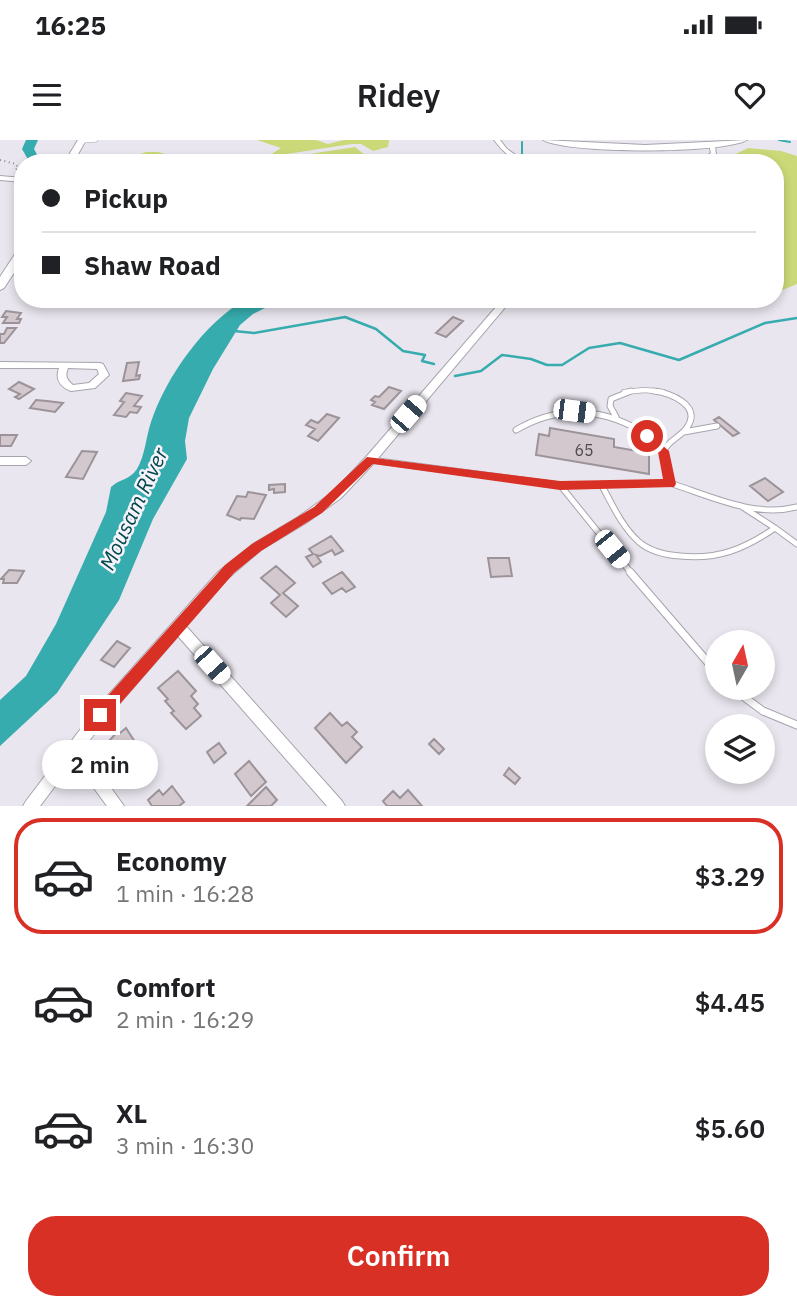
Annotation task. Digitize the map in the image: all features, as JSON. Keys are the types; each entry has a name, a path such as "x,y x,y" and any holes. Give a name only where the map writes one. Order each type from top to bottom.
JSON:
{"main road":[{"path":"547,140 642,147 743,140"},
{"path":"70,154 82,141"},
{"path":"0,286 14,264"}],"street":[{"path":"497,140 511,154"},
{"path":"712,144 714,154"},
{"path":"31,806 74,748 236,564 257,547 318,510 370,460 500,308"},
{"path":"0,365 65,365"},
{"path":"0,461 26,461"},
{"path":"178,627 337,806"},
{"path":"74,748 116,806"}],"lane":[{"path":"82,141 96,140"},
{"path":"616,417 610,402 615,395 635,388 654,390 670,395 687,407 692,417 684,432"},
{"path":"516,430 531,420 550,413 574,411 616,417 647,436 663,451 670,484"},
{"path":"663,451 671,439 684,432 717,426"},
{"path":"370,460 560,485 670,484 741,506 789,511 797,507"},
{"path":"601,484 616,510 644,546 667,555 705,559 727,556 751,545 775,528"},
{"path":"560,485 663,613 705,660"},
{"path":"741,506 797,544"},
{"path":"748,700 763,711 797,725"}],"green space":[{"path":"257,140 316,140 328,144 344,140 389,140 388,147 373,151 361,144 352,144 272,154 281,148"},
{"path":"355,147 364,154 310,154"},
{"path":"748,148 781,151 797,156 797,284 784,289 784,154 736,154"},
{"path":"158,152 165,154 140,154"}],"water":[{"path":"265,308 240,325 213,369 189,418 185,441 187,459 153,519 119,600 57,693 0,746 0,700 26,676 56,624 106,512 111,487 137,469 151,422 166,387 201,337 230,309"}],"building":[{"path":"6,311 21,313 17,319 21,319 19,323 3,323 7,317 2,317"},
{"path":"453,317 463,321 446,337 436,333"},
{"path":"7,328 16,328 4,343 0,343 0,334 4,334"},
{"path":"139,362 136,376 140,375 139,379 123,381 127,363"},
{"path":"19,382 34,389 19,399 15,397 20,394 9,389"},
{"path":"389,387 401,391 384,409 372,405 375,402 371,400 375,396 379,397"},
{"path":"126,393 142,396 134,406 141,407 137,413 130,412 126,417 114,415 124,402 120,401"},
{"path":"36,400 63,403 55,412 30,408"},
{"path":"327,414 339,418 318,441 308,436 315,429 306,425 311,420 318,423"},
{"path":"719,417 739,433 733,436 714,420"},
{"path":"550,428 614,439 614,447 649,453 649,474 536,455 539,434 549,436"},
{"path":"0,435 17,435 11,446 0,446"},
{"path":"82,451 97,452 83,479 66,477"},
{"path":"765,478 783,492 768,501 750,486"},
{"path":"285,484 285,492 274,493 274,489 269,490 269,485"},
{"path":"248,492 266,495 254,519 240,520 227,515 237,496 246,497"},
{"path":"331,536 343,551 335,555 332,550 320,556 316,555 321,562 313,567 306,557 313,554 309,549"},
{"path":"488,558 509,558 512,576 491,577"},
{"path":"276,566 295,583 283,593 298,606 286,617 271,603 280,595 261,578"},
{"path":"9,570 24,571 17,583 3,583 4,579 1,579"},
{"path":"342,572 355,587 346,592 342,588 332,594 323,583"},
{"path":"117,641 130,648 114,667 101,660"},
{"path":"178,671 196,691 191,696 198,704 194,708 201,716 186,729 171,713 174,711 165,701 168,699 158,688"},
{"path":"330,713 342,726 347,722 357,732 352,737 362,747 346,763 315,728"},
{"path":"126,728 135,742 132,744 134,746 118,755 109,741 118,731 120,733"},
{"path":"434,739 444,749 439,754 429,744"},
{"path":"219,743 226,753 214,763 207,752"},
{"path":"249,761 266,782 251,796 235,774"},
{"path":"509,768 520,778 515,784 504,775"},
{"path":"172,786 184,802 179,806 152,806 148,800 159,790 163,795"},
{"path":"266,787 277,800 271,806 247,806"},
{"path":"408,790 422,806 387,806 383,801 393,791 400,798"}],"waterway":[{"name":"Mousam River","path":"31,154 28,149 32,140"},
{"path":"779,140 790,142"},
{"path":"522,142 522,154"},
{"path":"234,331 254,333 345,317 376,329 403,351 425,355 422,361 434,364"},
{"path":"455,376 481,371 502,355 531,359 547,365 562,365 589,348 620,343 679,360 765,323 797,318"}],"route":[{"path":"100,715 229,569 257,547 318,510 337,495 370,460 560,485 670,484 663,451 647,436"}]}
